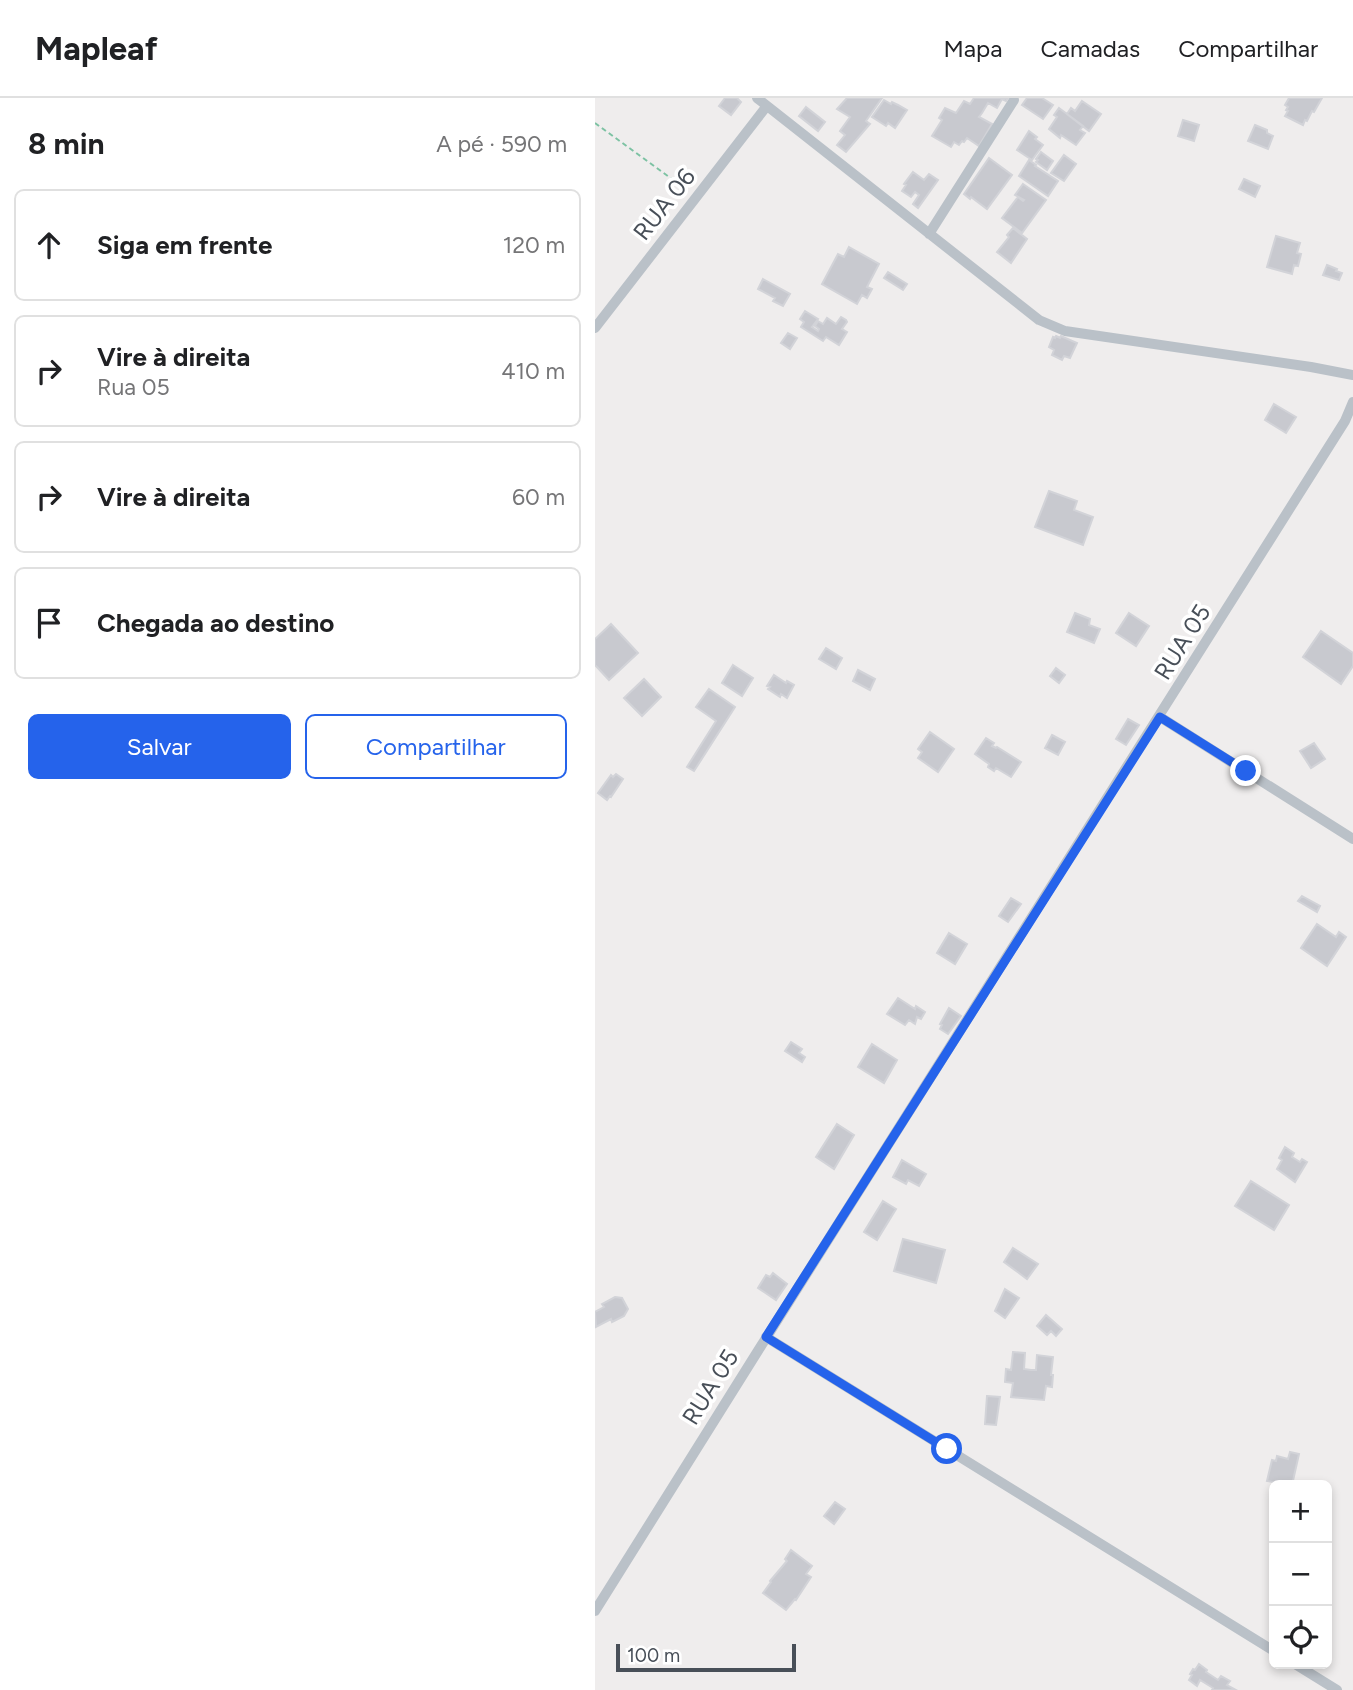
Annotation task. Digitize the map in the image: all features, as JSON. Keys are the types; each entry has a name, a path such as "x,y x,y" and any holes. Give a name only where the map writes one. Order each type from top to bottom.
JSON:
{"street":[{"path":"757,98 1039,320 1065,331 1353,375"},
{"path":"929,234 1014,100"},
{"name":"RUA 06","path":"595,328 767,107"},
{"name":"RUA 05","path":"595,1611 1160,717 1345,421 1353,402"},
{"path":"1160,717 1353,839"},
{"path":"766,1337 1269,1648"},
{"path":"1303,1669 1337,1690"}],"path":[{"path":"595,123 697,197"}],"building":[{"path":"725,98 737,98 741,102 731,115 719,106"},
{"path":"847,98 882,98 866,121 870,124 846,152 837,145 845,135 840,131 850,117 837,109"},
{"path":"974,98 1008,98 1006,101 1002,99 997,108 988,103 979,117 992,124 979,146 967,138 959,145 954,142 951,147 932,136 942,120 939,118 945,108 956,113 964,101 970,104"},
{"path":"1027,98 1042,98 1053,105 1043,119 1022,105"},
{"path":"1289,98 1322,98 1303,125 1285,116 1288,107 1285,105"},
{"path":"884,100 907,110 895,128 872,117"},
{"path":"1082,101 1101,114 1089,131 1067,114 1071,108 1075,111"},
{"path":"806,107 825,122 818,131 799,116"},
{"path":"1059,108 1083,126 1080,130 1085,133 1076,145 1061,135 1060,138 1049,129"},
{"path":"1183,120 1199,125 1194,141 1178,136"},
{"path":"1255,125 1273,136 1268,149 1248,141"},
{"path":"1029,131 1043,145 1032,160 1017,150"},
{"path":"1041,152 1053,161 1047,170 1036,162"},
{"path":"1064,155 1076,164 1064,181 1051,173"},
{"path":"989,158 1012,175 987,209 964,194"},
{"path":"1029,160 1058,181 1048,196 1019,176"},
{"path":"913,172 924,180 929,174 938,180 918,208 913,204 919,195 915,192 911,197 902,191"},
{"path":"1244,179 1260,186 1255,197 1239,189"},
{"path":"1023,184 1046,200 1022,233 1002,218 1018,197 1024,200 1015,195"},
{"path":"1013,228 1027,239 1011,263 997,252"},
{"path":"1276,236 1300,243 1297,253 1301,254 1298,266 1294,265 1292,274 1267,267"},
{"path":"849,247 879,264 867,287 872,289 867,298 862,295 857,304 822,284 838,254 844,257"},
{"path":"1327,265 1342,273 1339,280 1323,275"},
{"path":"888,272 907,284 903,290 884,278"},
{"path":"763,279 790,294 783,306 773,301 775,298 758,289"},
{"path":"805,311 818,319 812,327 818,331 815,326 818,321 823,324 827,318 836,324 841,317 846,320 842,329 847,332 839,345 826,337 823,341 801,327 804,322 800,319"},
{"path":"788,333 797,338 790,349 781,343"},
{"path":"1056,336 1077,343 1070,358 1064,356 1062,360 1052,355 1054,350 1049,347"},
{"path":"1274,404 1296,417 1286,433 1265,420"},
{"path":"1049,491 1077,501 1074,510 1093,517 1083,545 1035,527"},
{"path":"1075,613 1090,619 1089,625 1100,629 1094,643 1067,632"},
{"path":"1129,613 1149,626 1136,646 1116,633"},
{"path":"611,624 638,653 609,680 595,665 595,639"},
{"path":"1321,631 1353,653 1353,666 1341,684 1303,657"},
{"path":"826,648 842,658 836,669 819,659"},
{"path":"733,665 753,678 742,696 722,683"},
{"path":"1056,668 1065,675 1059,683 1050,676"},
{"path":"858,670 875,679 870,690 853,681"},
{"path":"774,675 794,685 787,698 768,689 770,687 767,686"},
{"path":"644,679 661,697 642,716 624,698"},
{"path":"709,689 735,707 694,771 687,767 716,721 696,707"},
{"path":"1128,719 1139,725 1126,745 1116,739"},
{"path":"930,732 954,749 938,772 918,758 922,752 918,749"},
{"path":"1052,735 1065,742 1058,755 1045,748"},
{"path":"986,738 994,743 992,746 1021,762 1011,777 996,768 994,771 975,754"},
{"path":"1314,743 1325,759 1311,768 1300,751"},
{"path":"616,774 623,779 607,800 598,793 611,775 613,777"},
{"path":"1302,896 1320,906 1317,912 1298,901"},
{"path":"1011,898 1021,904 1008,922 999,916"},
{"path":"1317,924 1336,937 1339,932 1346,937 1327,966 1301,948"},
{"path":"949,933 967,944 955,964 937,953"},
{"path":"898,998 925,1012 921,1019 917,1017 915,1024 909,1020 905,1025 887,1014"},
{"path":"949,1008 961,1016 948,1034 940,1029 940,1024"},
{"path":"791,1042 802,1049 799,1053 805,1057 802,1062 785,1051"},
{"path":"872,1044 897,1060 884,1083 858,1067"},
{"path":"837,1124 854,1135 834,1169 816,1157"},
{"path":"1285,1147 1294,1153 1292,1157 1300,1162 1302,1159 1307,1162 1295,1182 1277,1169"},
{"path":"902,1160 926,1174 919,1186 908,1180 906,1184 893,1177"},
{"path":"1251,1181 1289,1205 1274,1230 1235,1206"},
{"path":"883,1201 896,1209 877,1240 864,1232"},
{"path":"903,1239 945,1250 936,1283 894,1271"},
{"path":"1013,1248 1038,1264 1027,1279 1004,1262"},
{"path":"773,1273 787,1284 776,1300 758,1288 766,1275 770,1277"},
{"path":"1005,1289 1019,1298 1005,1318 995,1311"},
{"path":"615,1297 622,1298 628,1309 624,1316 596,1327 595,1312 604,1307 602,1304"},
{"path":"1046,1315 1062,1329 1056,1336 1051,1331 1047,1335 1037,1326"},
{"path":"1013,1352 1025,1353 1024,1369 1031,1370 1036,1370 1037,1355 1053,1357 1052,1387 1046,1386 1044,1400 1011,1397 1013,1383 1005,1382 1006,1369 1011,1370"},
{"path":"987,1396 1000,1397 996,1425 985,1424"},
{"path":"1290,1452 1299,1454 1293,1480 1267,1481 1272,1460 1276,1461 1277,1456 1288,1459"},
{"path":"835,1502 845,1509 834,1524 824,1516"},
{"path":"791,1550 812,1566 806,1574 811,1577 786,1610 763,1593 787,1561 785,1559"},
{"path":"1199,1664 1218,1680 1221,1676 1230,1681 1227,1685 1236,1690 1212,1690 1213,1688 1200,1680 1197,1686 1189,1680 1193,1669"}],"route":[{"path":"947,1449 766,1337 1160,717 1246,771"}]}
